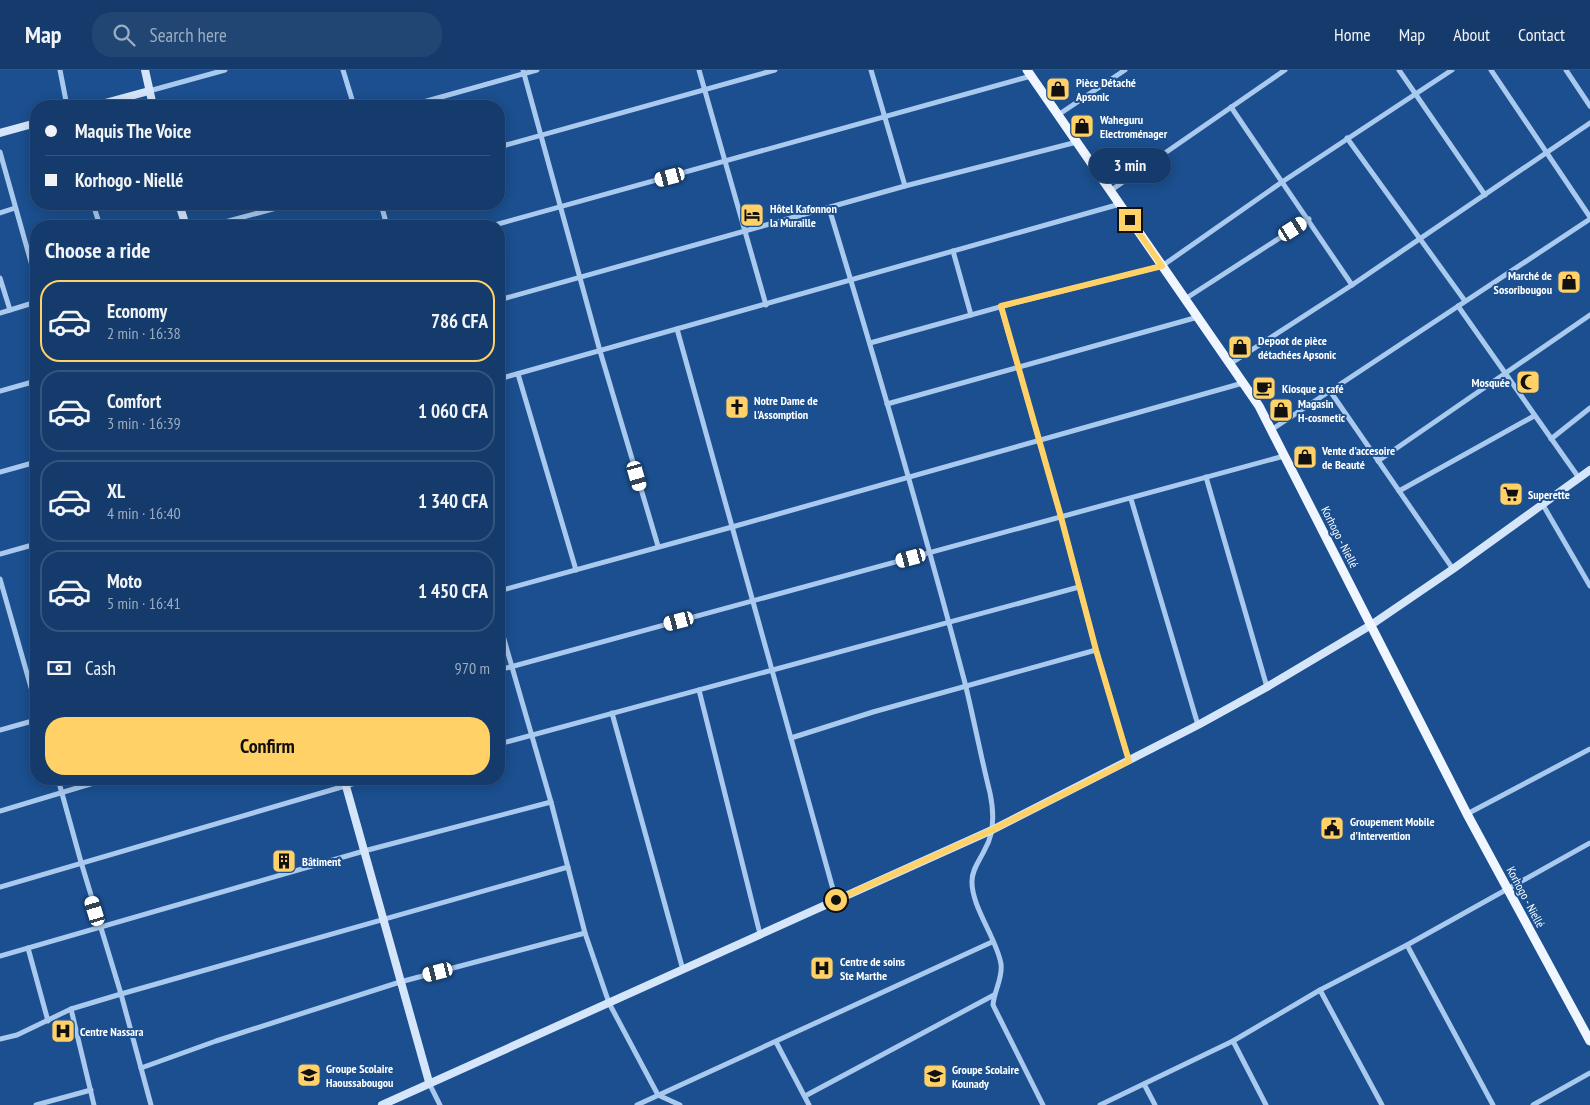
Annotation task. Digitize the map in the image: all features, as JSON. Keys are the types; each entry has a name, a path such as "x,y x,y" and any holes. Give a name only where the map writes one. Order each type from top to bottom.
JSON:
{"main road":[{"name":"Korhogo - Niellé","path":"1029,73 1259,406 1467,814 1590,1041"}],"street":[{"path":"60,70 66,100"},
{"path":"144,70 151,100"},
{"path":"116,100 225,70"},
{"path":"343,70 352,100"},
{"path":"429,100 536,70"},
{"path":"699,70 766,305"},
{"path":"505,145 775,70"},
{"path":"871,70 905,186"},
{"path":"1058,115 1125,70"},
{"path":"1110,191 1285,70"},
{"path":"1399,70 1485,195"},
{"path":"870,343 1001,306 1162,266 1347,138 1452,70"},
{"path":"1271,430 1590,218 1491,70"},
{"path":"1566,70 1590,106"},
{"path":"524,72 600,351 658,546"},
{"path":"505,222 884,117 1029,73"},
{"path":"1231,107 1309,219 1352,285"},
{"path":"1230,364 1352,285 1590,122"},
{"path":"0,133 30,125"},
{"path":"1347,138 1465,301"},
{"path":"505,298 905,186 1077,142"},
{"path":"0,152 30,259"},
{"path":"505,377 1120,204"},
{"path":"0,213 15,208"},
{"path":"829,208 870,343 948,622 994,811 992,830 986,847 974,868 972,882 974,895 1000,963 1001,976 994,995 993,1005 1043,1105"},
{"path":"232,220 269,210"},
{"path":"1185,299 1309,219"},
{"path":"953,252 971,315"},
{"path":"0,278 10,310"},
{"path":"0,313 30,304"},
{"path":"1001,306 1017,368 1061,517 1096,650 1129,761"},
{"path":"1458,306 1579,478"},
{"path":"1378,461 1590,315"},
{"path":"887,404 1198,318"},
{"path":"677,329 836,900"},
{"path":"518,374 576,570"},
{"path":"505,589 1243,383"},
{"path":"0,391 30,384"},
{"path":"1330,391 1453,569"},
{"path":"1551,439 1590,408"},
{"path":"1399,491 1534,416"},
{"path":"505,668 1284,456"},
{"path":"0,472 30,464"},
{"path":"382,1105 429,1082 683,970 992,830 1198,725 1266,688 1371,624 1453,569 1590,470"},
{"path":"1206,477 1266,688"},
{"path":"1131,498 1198,725"},
{"path":"1543,505 1590,586"},
{"path":"0,554 30,546"},
{"path":"0,579 30,684"},
{"path":"505,742 1079,587"},
{"path":"505,641 551,802 585,933 609,1003 658,1095 680,1105"},
{"path":"791,738 965,686 1096,650"},
{"path":"699,690 760,934"},
{"path":"612,713 683,970"},
{"path":"0,730 30,722"},
{"path":"1467,814 1590,749"},
{"path":"59,785 121,994 150,1105"},
{"path":"0,811 86,785"},
{"path":"0,886 334,785"},
{"path":"345,785 429,1082 440,1105"},
{"path":"0,956 364,851 551,802"},
{"path":"1100,1105 1233,1041 1320,990 1406,945 1590,843"},
{"path":"0,1039 17,1035 71,1009 568,867"},
{"path":"141,1068 216,1041 400,982 585,933"},
{"path":"637,1105 992,942"},
{"path":"1406,945 1493,1105"},
{"path":"28,948 48,1021"},
{"path":"1320,990 1382,1105"},
{"path":"805,1096 994,995"},
{"path":"71,1009 94,1105"},
{"path":"1233,1041 1266,1105"},
{"path":"776,1042 809,1105"},
{"path":"1533,1105 1590,1073"},
{"path":"1144,1084 1156,1105"},
{"path":"36,1105 91,1090"}],"place":[{"name":"Pièce Détaché Apsonic","path":"1058,89"},
{"name":"Waheguru Electroménager","path":"1082,126"},
{"name":"Hôtel Kafonnon la Muraille","path":"752,215"},
{"name":"Marché de Sosoribougou","path":"1569,282"},
{"name":"Depoot de pièce détachées Apsonic","path":"1240,347"},
{"name":"Mosquée","path":"1528,382"},
{"name":"Kiosque a café","path":"1264,388"},
{"name":"Notre Dame de l'Assomption","path":"737,407"},
{"name":"Magasin H-cosmetic","path":"1281,410"},
{"name":"Vente d'accesoire de Beauté","path":"1305,457"},
{"name":"Superette","path":"1511,494"},
{"name":"Groupement Mobile d'Intervention","path":"1332,828"},
{"name":"Bâtiment","path":"284,861"},
{"name":"Centre de soins Ste Marthe","path":"822,968"},
{"name":"Centre Nassara","path":"63,1031"},
{"name":"Groupe Scolaire Haoussabougou","path":"309,1075"},
{"name":"Groupe Scolaire Kounady","path":"935,1076"}],"route":[{"path":"836,900 992,830 1129,761 1096,650 1061,517 1017,368 1001,306 1162,266 1130,220"}]}
